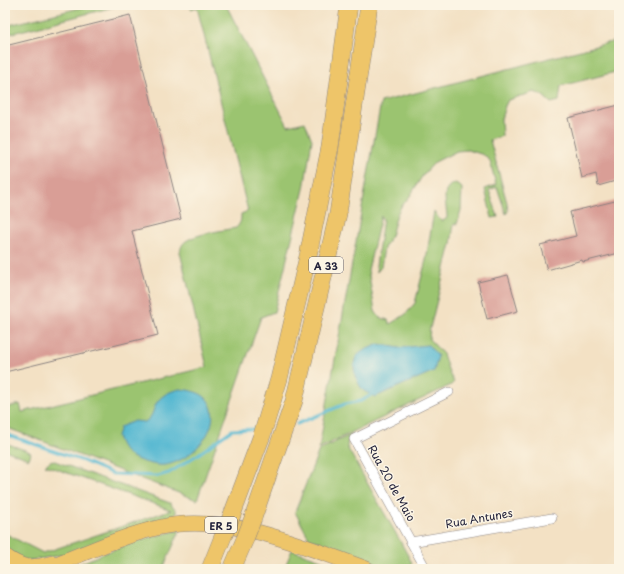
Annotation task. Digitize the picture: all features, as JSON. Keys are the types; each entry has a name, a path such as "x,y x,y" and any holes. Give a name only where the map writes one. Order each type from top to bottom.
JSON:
{"highway":[{"name":"A 33","path":"210,569 262,435 279,379 308,256 330,147 348,5"},
{"name":"A 33","path":"232,569 253,518 294,401 338,214 369,5"}],"main road":[{"name":"ER 5","path":"60,569 75,558 114,542 156,528 176,524 194,523 225,526 270,536 367,569"},
{"path":"5,557 26,567 38,567 75,558"},
{"path":"5,557 12,569"},
{"path":"43,569 75,558"}],"street":[{"name":"Rua 20 de Maio","path":"426,569 354,439 449,392"},
{"name":"Rua Antunes","path":"411,542 552,518"}],"green space":[{"path":"92,5 121,5 5,35 5,26"},
{"path":"190,5 226,5 288,126 305,122 312,140 304,189 274,312 261,317 197,500 5,427 5,408 20,404 22,412 207,367 180,252 186,241 196,236 236,228 239,225 241,214 248,211 197,7 191,9"},
{"path":"619,40 619,71 561,86 559,101 551,103 542,95 534,92 508,100 501,119 502,136 490,140 507,203 508,211 506,214 497,187 489,190 498,217 492,218 485,189 496,185 490,161 484,155 468,150 457,151 435,162 423,175 397,214 391,236 384,248 381,267 377,272 376,266 383,219 381,216 368,270 375,311 379,317 388,320 390,324 406,314 415,303 426,260 434,211 439,219 443,221 447,218 445,197 447,188 456,183 462,188 461,210 457,224 454,224 451,244 430,328 429,339 443,354 454,382 451,385 319,448 381,102"},
{"path":"352,434 348,439 347,447 412,563 410,565 383,566 309,538 295,512 319,450"},
{"path":"5,443 31,453 29,459 5,450"},
{"path":"52,460 170,503 176,510 176,514 170,518 63,555 26,561 8,551 5,547 5,532 43,553 171,510 45,465"},
{"path":"180,530 163,569 69,569 123,546"},
{"path":"292,550 347,569 284,569"}],"water":[{"path":"379,344 399,348 428,345 438,356 434,371 375,397 364,391 358,383 354,362 361,352"},
{"path":"180,389 201,394 206,398 212,408 213,419 210,430 204,440 185,457 165,465 156,465 144,462 129,455 123,449 117,436 120,427 134,421 145,422 150,417 159,399 172,391"}],"building":[{"path":"130,15 181,219 132,231 158,335 5,372 5,46"},
{"path":"619,105 619,180 598,186 596,174 582,178 568,118"},
{"path":"619,200 619,253 583,262 582,260 547,270 540,245 576,236 570,212"},
{"path":"508,275 518,311 487,319 478,282"}],"waterway":[{"path":"297,424 345,404 361,401 371,395"},
{"path":"5,434 83,461 113,474 158,476 169,473 232,430 254,429"}]}
